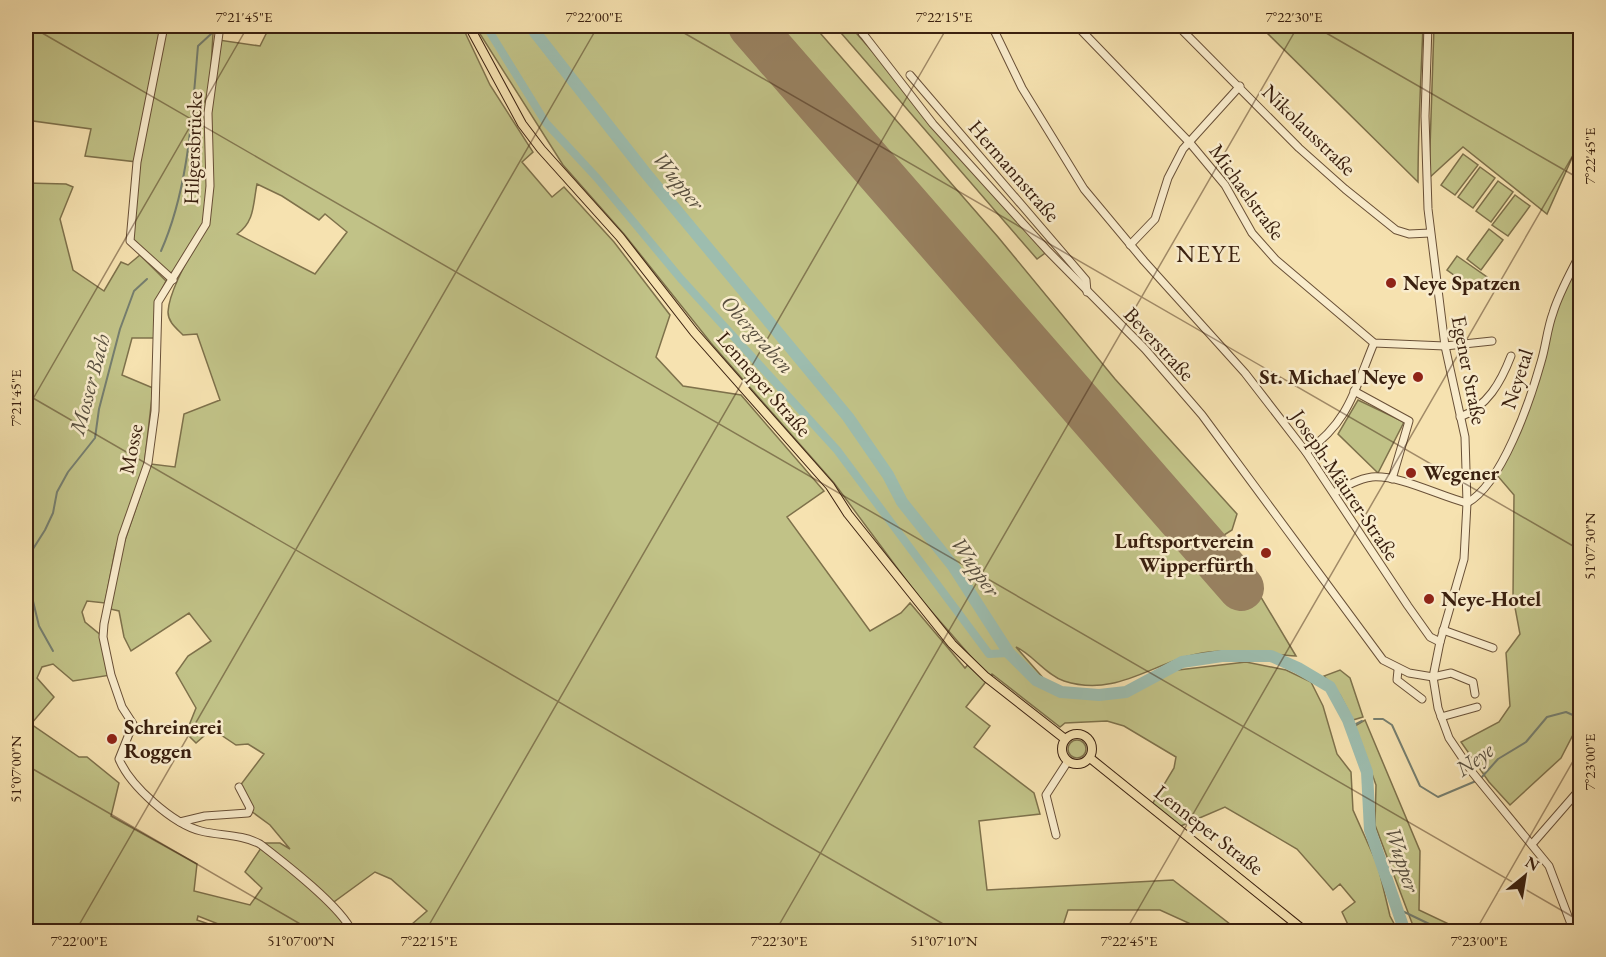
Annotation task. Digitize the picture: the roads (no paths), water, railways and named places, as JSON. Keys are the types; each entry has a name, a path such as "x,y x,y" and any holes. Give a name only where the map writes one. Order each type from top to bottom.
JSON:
{"main road":[{"name":"Lenneper Straße","path":"469,26 522,124 620,237 694,332 830,486 848,514 952,644 986,677 1065,739"},
{"path":"1075,733 1087,736 1093,749 1090,758 1077,764 1068,761 1062,753 1065,739 1075,733"},
{"name":"Lenneper Straße","path":"1090,758 1306,932"}],"street":[{"path":"164,26 137,162 130,241 173,280"},
{"name":"Hilgersbrücke","path":"183,264 206,224 210,186 208,113 218,26"},
{"name":"Beverstraße","path":"857,26 933,124 1087,292 1144,349 1202,415 1383,660 1398,670"},
{"path":"863,34 869,26"},
{"name":"Joseph-Mäurer-Straße","path":"992,26 1022,88 1084,189 1130,245 1245,373 1306,452 1430,637 1440,642"},
{"name":"Michaelstraße","path":"1077,26 1190,143 1225,185 1252,233 1276,260 1374,343"},
{"name":"Nikolausstraße","path":"1178,26 1299,148 1395,230 1409,234 1430,233"},
{"name":"Egener Straße","path":"1428,26 1425,164 1430,233 1445,346 1465,437 1467,503 1464,559 1443,630 1433,677 1449,738 1472,772 1533,843 1549,866 1574,932"},
{"name":"Hermannstraße","path":"910,75 1086,280 1087,292"},
{"path":"1130,245 1155,219 1174,164 1183,149 1240,86"},
{"name":"Neyetal","path":"1467,503 1480,496 1496,474 1527,409 1542,360 1553,312 1581,254"},
{"name":"Mosse","path":"180,822 144,794 123,769 119,759 133,724 122,707 111,675 103,637 120,545 148,463 155,411 158,302 183,264"},
{"path":"1306,452 1328,437 1338,424 1374,343 1445,346 1492,341"},
{"path":"1460,417 1486,401 1505,371 1511,356"},
{"path":"1354,391 1409,422 1392,479"},
{"path":"1334,494 1353,482 1373,477 1392,479 1467,503"},
{"path":"1443,630 1493,648"},
{"path":"1422,699 1400,684 1397,680 1398,670 1433,677 1455,674 1473,682 1475,694"},
{"path":"1442,717 1477,707"},
{"path":"1056,835 1046,795 1068,761"},
{"path":"180,822 205,816 248,813 250,808 239,787"},
{"path":"1533,843 1581,789"},
{"path":"180,822 199,831 249,838 260,844 330,905 349,924 352,932"}],"waterway":[{"name":"Obergraben","path":"486,26 546,123 597,178 681,279 837,450 989,654 1009,653"},
{"name":"Wupper","path":"530,26 644,171 848,417 888,475 902,502 953,566 1009,653 1036,680 1061,692 1099,695 1126,692 1182,662 1222,656 1271,656 1298,668 1330,687 1348,720 1367,772 1370,830 1405,932"},
{"name":"Mosser Bach","path":"161,251 178,202 188,150 198,46 211,34"},
{"name":"Mosser Bach","path":"26,560 45,530 53,513 57,492 68,472 95,438 99,409 120,329 134,291 147,279"},
{"name":"Neye","path":"1580,417 1577,424 1580,434"},
{"name":"Neye","path":"1580,514 1576,547 1580,591"},
{"path":"26,572 39,626 53,651"},
{"name":"Neye","path":"1481,778 1498,759 1526,742 1547,717 1566,712 1575,716 1580,710"},
{"name":"Neye","path":"1374,719 1383,719 1392,725 1420,786 1438,797 1476,781"},
{"name":"Neye","path":"1350,727 1362,721"},
{"path":"1396,908 1446,932"}],"place":[{"name":"Neye Spatzen","path":"1391,283"},
{"name":"St. Michael Neye","path":"1418,377"},
{"name":"Wegener","path":"1411,473"},
{"name":"Luftsportverein Wipperfürth","path":"1266,553"},
{"name":"Neye-Hotel","path":"1429,599"},
{"name":"Schreinerei Roggen","path":"112,739"}],"district":[{"name":"NEYE","path":"1209,254"}]}
